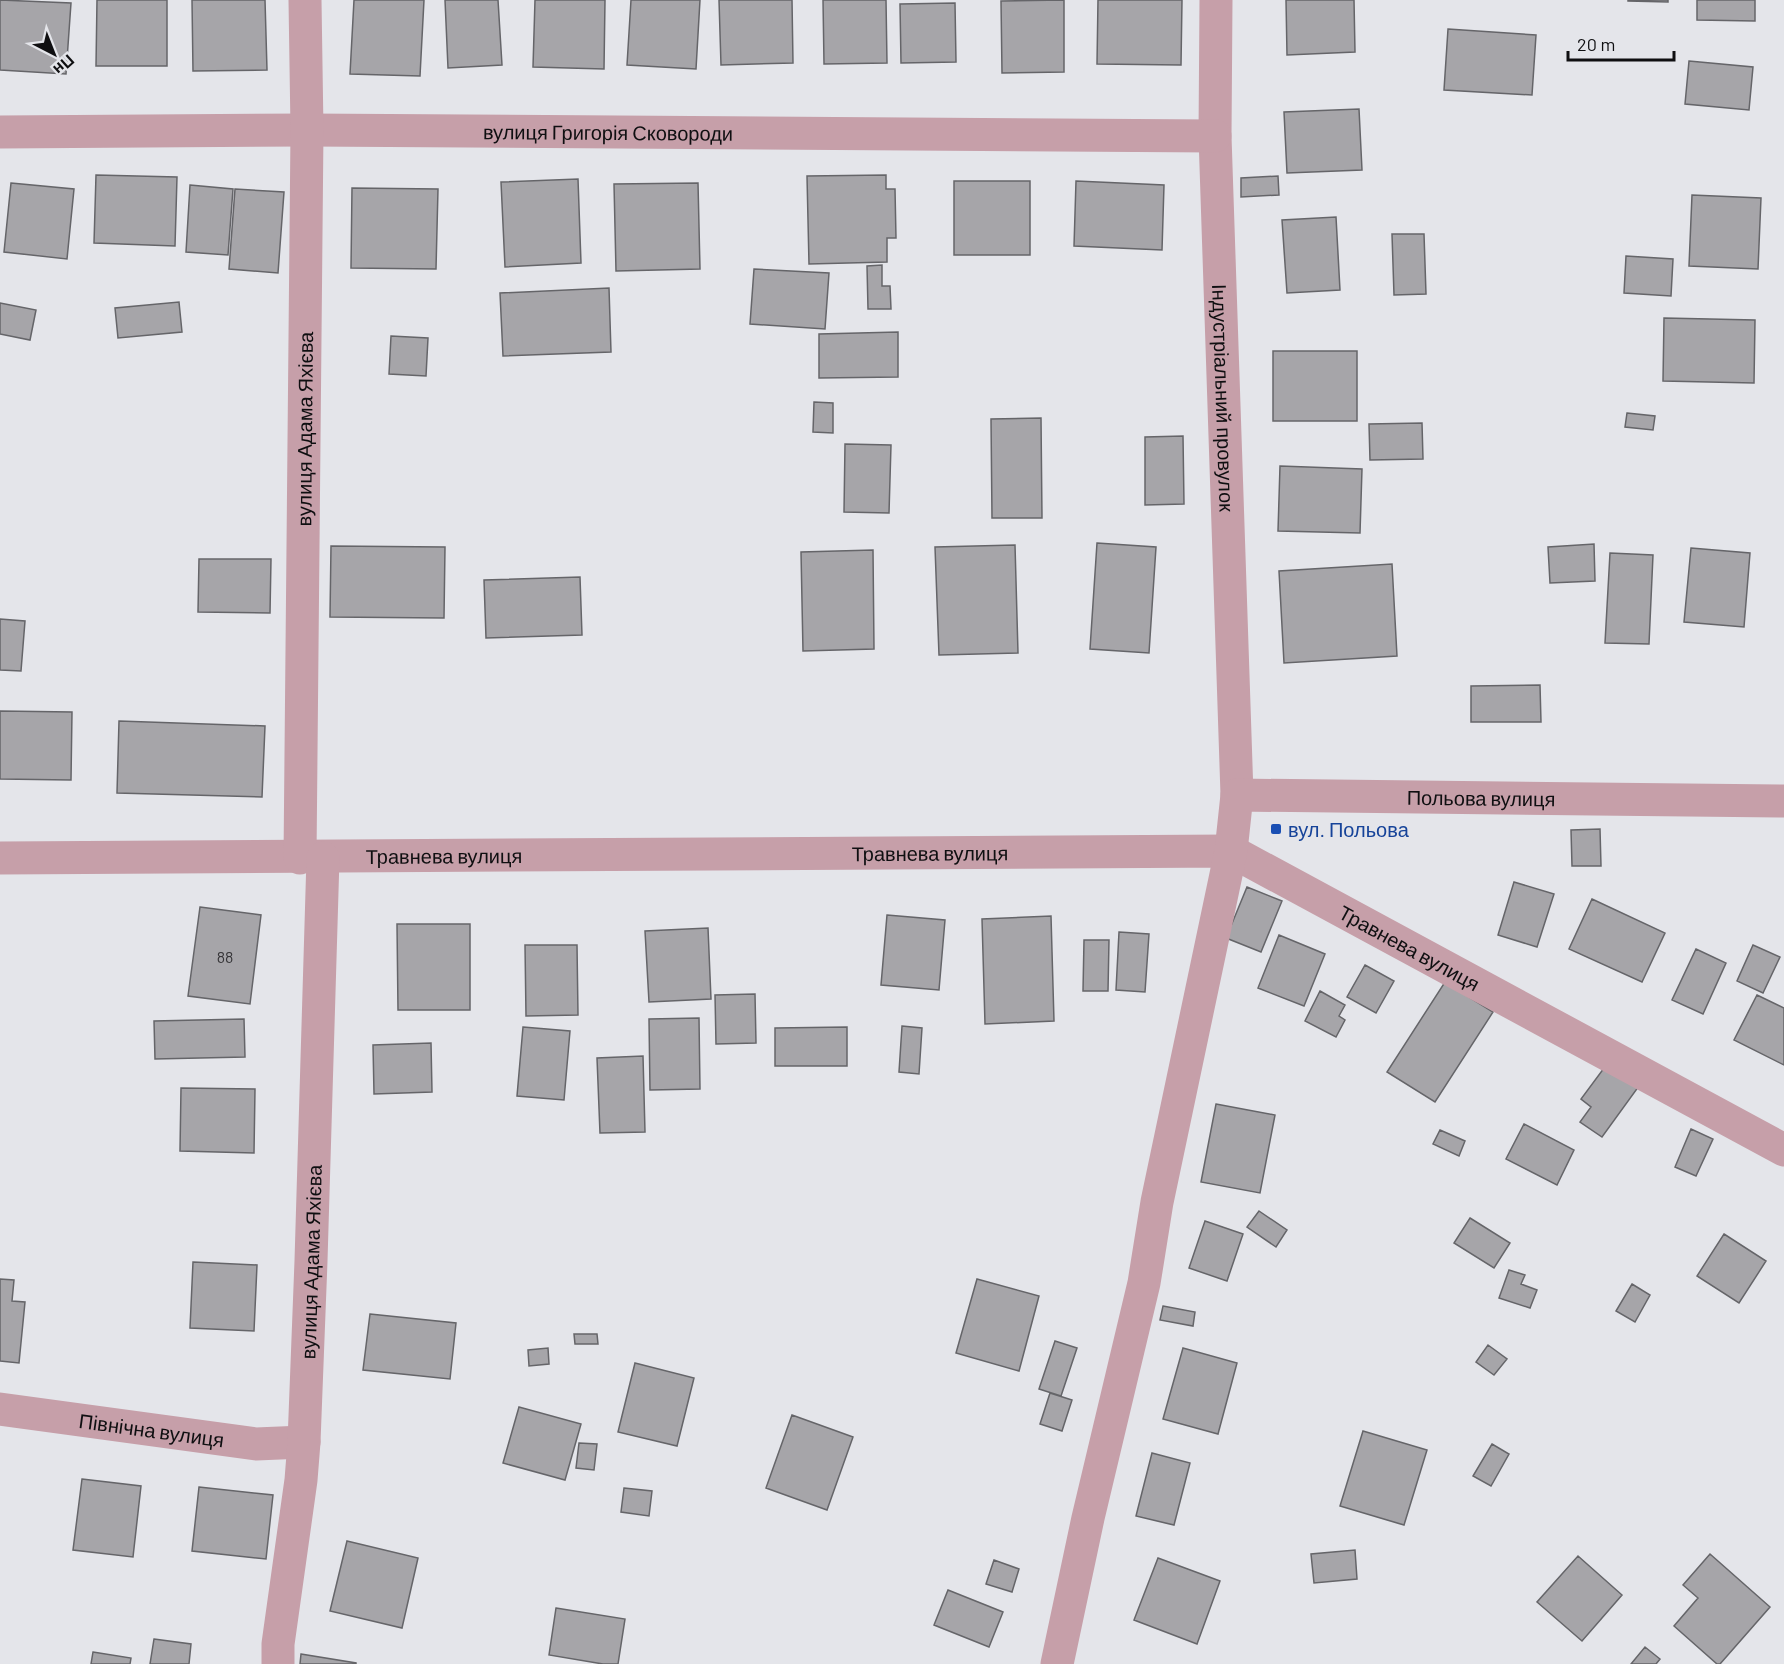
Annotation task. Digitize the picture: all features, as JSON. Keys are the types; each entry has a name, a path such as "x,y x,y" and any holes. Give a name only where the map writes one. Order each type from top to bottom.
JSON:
{"street":[{"name":"вулиця Адама Яхієва","path":"278,1664 278,1644 301,1480 312,1250 305,0"},
{"name":"Індустріальний провулок","path":"1216,0 1215,136 1237,795"},
{"name":"вулиця Григорія Сковороди","path":"0,132 307,130 1215,136"},
{"name":"Польова вулиця","path":"1237,795 1784,801"},
{"path":"1057,1664 1088,1518 1144,1283 1157,1203 1231,851 1237,795"},
{"name":"Травнева вулиця","path":"0,858 1231,851 1784,1150"},
{"name":"Північна вулиця","path":"0,1409 256,1444 304,1442"}],"building":[{"path":"0,0 71,3 66,74 0,70"},
{"path":"97,0 167,0 167,66 96,66"},
{"path":"192,0 265,0 267,70 193,71"},
{"path":"354,0 424,0 420,76 350,74"},
{"path":"445,0 498,0 502,65 448,68"},
{"path":"535,0 605,0 604,69 533,67"},
{"path":"631,0 700,0 696,69 627,65"},
{"path":"719,0 792,0 793,63 721,65"},
{"path":"823,0 886,0 887,63 824,64"},
{"path":"1064,0 1064,72 1002,73 1001,1"},
{"path":"1098,0 1182,0 1181,65 1097,64"},
{"path":"1286,0 1354,0 1355,52 1287,55"},
{"path":"1668,0 1668,2 1628,1"},
{"path":"1697,0 1755,0 1755,21 1697,20"},
{"path":"955,3 956,62 901,63 900,4"},
{"path":"1448,29 1536,35 1532,95 1444,90"},
{"path":"1689,61 1753,67 1749,110 1685,104"},
{"path":"1359,109 1362,170 1287,173 1284,112"},
{"path":"96,175 177,177 175,246 94,243"},
{"path":"886,175 886,189 895,189 896,238 887,238 887,262 809,264 807,176"},
{"path":"1278,176 1279,195 1241,197 1241,178"},
{"path":"578,179 581,263 505,267 501,182"},
{"path":"954,181 1030,181 1030,255 954,255"},
{"path":"1076,181 1164,185 1162,250 1074,246"},
{"path":"11,183 74,189 67,259 4,252"},
{"path":"698,183 700,269 616,271 614,184"},
{"path":"190,185 233,189 228,255 186,252"},
{"path":"352,188 438,189 436,269 351,268"},
{"path":"235,189 284,192 278,273 229,269"},
{"path":"1692,195 1761,198 1758,269 1689,266"},
{"path":"1336,217 1340,290 1287,293 1282,220"},
{"path":"1392,234 1424,234 1426,294 1394,295"},
{"path":"1626,256 1673,259 1671,296 1624,293"},
{"path":"882,265 882,286 890,286 891,309 868,309 867,266"},
{"path":"754,269 829,273 825,329 750,324"},
{"path":"609,288 611,352 503,356 500,293"},
{"path":"179,302 182,332 118,338 115,308"},
{"path":"0,303 36,310 30,340 0,334"},
{"path":"1664,318 1755,320 1754,383 1663,381"},
{"path":"898,332 898,377 819,378 819,334"},
{"path":"391,336 428,338 426,376 389,374"},
{"path":"1273,351 1357,351 1357,421 1273,421"},
{"path":"814,402 833,403 833,433 813,432"},
{"path":"1627,413 1655,416 1653,430 1625,427"},
{"path":"1041,418 1042,518 992,518 991,419"},
{"path":"1422,423 1423,459 1370,460 1369,424"},
{"path":"1183,436 1184,504 1145,505 1145,437"},
{"path":"845,444 891,445 889,513 844,512"},
{"path":"1280,466 1362,469 1360,533 1278,531"},
{"path":"1097,543 1156,547 1149,653 1090,649"},
{"path":"1594,544 1595,581 1550,583 1548,547"},
{"path":"1015,545 1018,653 939,655 935,547"},
{"path":"331,546 445,547 444,618 330,617"},
{"path":"1691,548 1750,553 1744,627 1684,622"},
{"path":"873,550 874,649 803,651 801,552"},
{"path":"1610,553 1653,555 1649,644 1605,643"},
{"path":"199,559 271,559 270,613 198,612"},
{"path":"1392,564 1397,656 1284,663 1279,571"},
{"path":"580,577 582,635 486,638 484,580"},
{"path":"0,619 25,621 21,671 0,670"},
{"path":"1540,685 1541,722 1471,722 1471,686"},
{"path":"0,711 72,712 71,780 0,779"},
{"path":"119,721 265,726 262,797 117,793"},
{"path":"1600,829 1601,866 1572,866 1571,830"},
{"path":"1514,882 1554,894 1537,947 1498,935"},
{"path":"1247,887 1282,901 1261,952 1226,938"},
{"path":"1592,899 1665,933 1642,982 1569,949"},
{"path":"200,907 261,915 250,1004 188,996"},
{"path":"887,915 945,920 939,990 881,985"},
{"path":"1051,916 1054,1021 985,1024 982,919"},
{"path":"397,924 470,924 470,1010 398,1010"},
{"path":"708,928 711,999 649,1002 645,931"},
{"path":"1119,932 1149,934 1145,992 1116,990"},
{"path":"1279,935 1325,954 1304,1006 1258,988"},
{"path":"1084,940 1109,940 1108,991 1083,991"},
{"path":"525,945 577,945 578,1015 526,1016"},
{"path":"1753,945 1780,957 1763,993 1737,981"},
{"path":"1696,949 1726,963 1703,1014 1672,1000"},
{"path":"1365,965 1394,981 1376,1013 1347,997"},
{"path":"1445,982 1493,1012 1435,1102 1387,1072"},
{"path":"1320,991 1345,1005 1339,1016 1345,1020 1336,1037 1305,1021"},
{"path":"755,994 756,1043 716,1044 715,995"},
{"path":"1757,995 1784,1008 1784,1065 1734,1040"},
{"path":"699,1018 700,1089 650,1090 649,1019"},
{"path":"244,1019 245,1057 155,1059 154,1021"},
{"path":"902,1026 922,1028 919,1074 899,1072"},
{"path":"523,1027 570,1031 564,1100 517,1096"},
{"path":"847,1027 847,1066 775,1066 775,1028"},
{"path":"431,1043 432,1092 374,1094 373,1045"},
{"path":"643,1056 645,1132 600,1133 597,1058"},
{"path":"1607,1064 1639,1086 1602,1137 1580,1122 1591,1107 1581,1099"},
{"path":"181,1088 255,1089 254,1153 180,1151"},
{"path":"1216,1104 1275,1115 1260,1193 1201,1182"},
{"path":"1524,1124 1574,1150 1557,1185 1506,1159"},
{"path":"1691,1129 1713,1139 1696,1176 1675,1167"},
{"path":"1440,1130 1465,1141 1459,1156 1433,1144"},
{"path":"1259,1211 1287,1230 1276,1247 1247,1227"},
{"path":"1470,1218 1510,1243 1494,1268 1454,1243"},
{"path":"1205,1221 1243,1234 1227,1281 1189,1268"},
{"path":"1724,1234 1766,1261 1739,1303 1697,1276"},
{"path":"193,1262 257,1265 254,1331 190,1328"},
{"path":"1509,1270 1525,1275 1521,1284 1537,1290 1530,1308 1499,1298"},
{"path":"0,1279 14,1280 12,1301 25,1302 19,1363 0,1361"},
{"path":"977,1279 1039,1296 1019,1371 956,1353"},
{"path":"1632,1284 1650,1295 1635,1322 1616,1311"},
{"path":"1163,1306 1195,1312 1193,1326 1160,1320"},
{"path":"370,1314 456,1323 450,1379 363,1370"},
{"path":"574,1334 597,1334 598,1344 575,1344"},
{"path":"1055,1341 1077,1348 1061,1396 1039,1389"},
{"path":"1488,1345 1507,1359 1494,1375 1476,1362"},
{"path":"548,1348 549,1364 529,1366 528,1350"},
{"path":"1183,1348 1237,1363 1218,1434 1163,1419"},
{"path":"635,1363 694,1378 677,1446 618,1432"},
{"path":"1050,1393 1072,1400 1062,1431 1040,1424"},
{"path":"519,1407 581,1424 565,1480 503,1463"},
{"path":"792,1415 853,1437 827,1510 766,1488"},
{"path":"1363,1431 1427,1450 1404,1525 1340,1506"},
{"path":"579,1443 597,1444 594,1470 576,1468"},
{"path":"1492,1444 1509,1454 1491,1486 1473,1476"},
{"path":"1152,1453 1190,1463 1174,1525 1136,1516"},
{"path":"82,1479 141,1486 133,1557 73,1550"},
{"path":"199,1487 273,1495 266,1559 192,1551"},
{"path":"624,1488 652,1491 649,1516 621,1512"},
{"path":"347,1541 418,1558 402,1628 330,1611"},
{"path":"1355,1550 1357,1579 1314,1583 1311,1554"},
{"path":"1710,1554 1770,1607 1720,1664 1717,1664 1674,1626 1698,1598 1683,1585"},
{"path":"1578,1556 1622,1595 1582,1641 1537,1602"},
{"path":"1158,1558 1220,1581 1197,1644 1134,1620"},
{"path":"994,1560 1019,1569 1012,1592 986,1584"},
{"path":"948,1590 1003,1612 989,1647 934,1625"},
{"path":"556,1608 625,1619 618,1664 603,1664 549,1655"},
{"path":"154,1639 191,1644 189,1664 150,1664"},
{"path":"1645,1647 1660,1659 1656,1664 1631,1664"},
{"path":"93,1652 131,1658 130,1664 91,1664"},
{"path":"301,1654 356,1663 356,1664 300,1664"}],"place":[{"name":"вул. Польова","path":"1276,829"}]}
